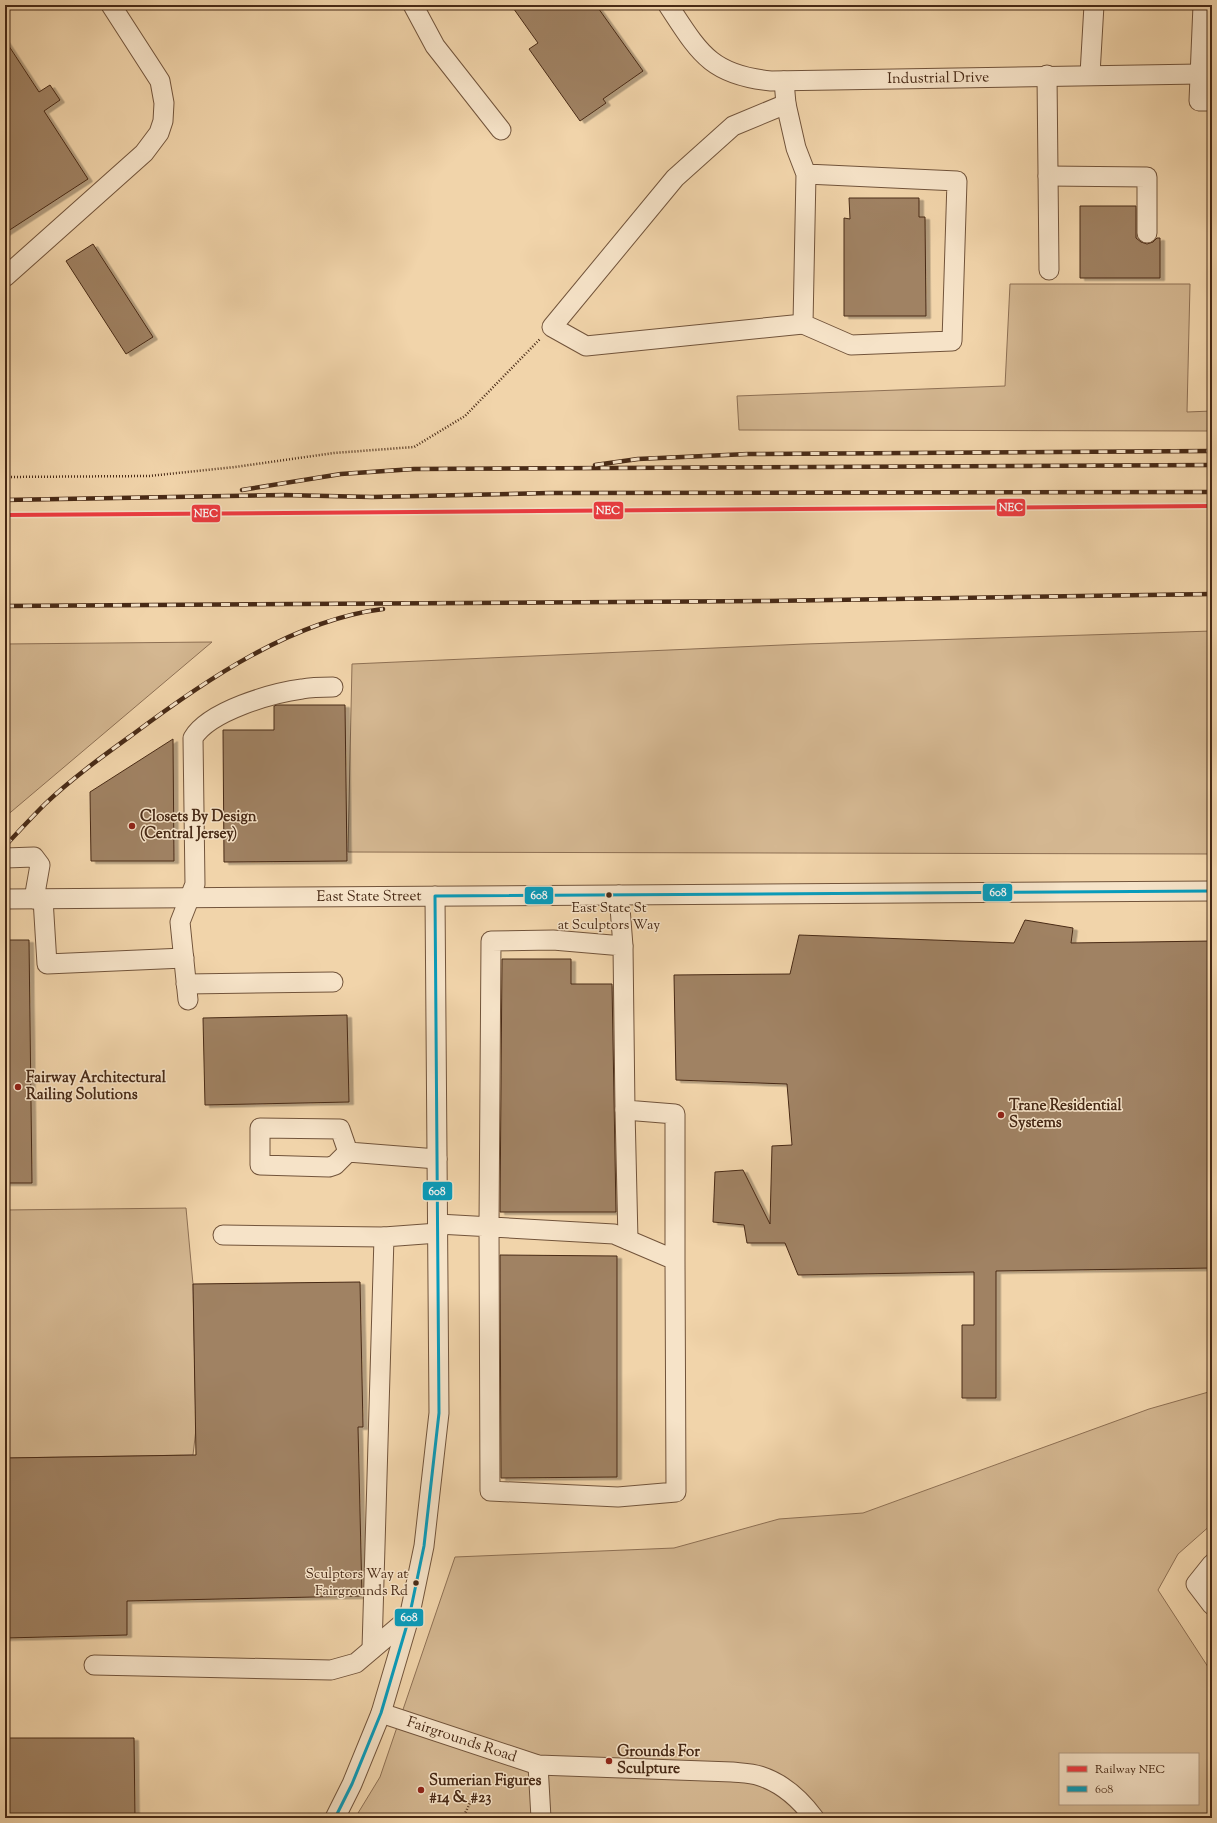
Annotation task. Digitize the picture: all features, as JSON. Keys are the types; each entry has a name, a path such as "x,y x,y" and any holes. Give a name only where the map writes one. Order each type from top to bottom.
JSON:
{"street":[{"path":"5,277 144,153 159,133 163,121 164,103 160,81 111,5"},
{"path":"413,5 436,46 501,130"},
{"name":"Industrial Drive","path":"668,5 696,47 714,64 731,73 750,79 784,81 1090,74 1200,74"},
{"path":"1090,74 1094,5"},
{"path":"1203,5 1199,101 1212,101"},
{"path":"1048,75 1049,270"},
{"path":"784,81 786,104 796,148 806,174 803,324"},
{"path":"786,104 733,126 675,178 552,327 586,346 803,324 851,345 952,341 957,181 806,174"},
{"path":"1048,176 1147,177 1147,233"},
{"path":"333,687 302,689 249,702 229,710 199,729 196,733 192,741 195,884 180,922 187,992 333,982"},
{"path":"5,858 34,857 40,865 38,899 48,964 184,958"},
{"name":"East State Street","path":"5,899 1212,891"},
{"path":"619,895 623,946 628,1240"},
{"path":"335,1818 352,1784 381,1713 409,1618 424,1546 439,1413 435,896"},
{"path":"623,946 553,940 491,941 489,1227 490,1491 618,1497 676,1492 675,1114 625,1110"},
{"path":"348,1152 437,1159"},
{"path":"223,1236 384,1237 438,1228 489,1227 614,1234 675,1260"},
{"path":"372,1649 384,1237"},
{"path":"1212,1564 1196,1584 1212,1605"},
{"path":"94,1665 331,1670 356,1663 409,1618"},
{"name":"Fairgrounds Road","path":"381,1713 538,1765 732,1772 759,1776 782,1785 806,1807 814,1818"},
{"path":"538,1765 541,1818"}],"path":[{"path":"5,477 149,476 235,467 334,453 414,447 465,416 552,327"},
{"path":"463,1818 474,1794"}],"shaded area":[{"path":"1010,284 1190,284 1187,412 1212,411 1212,431 739,430 737,396 1005,386"},
{"path":"1212,631 1212,854 348,852 352,664 805,644"},
{"path":"212,642 5,817 5,644"},
{"path":"186,1208 193,1284 196,1429 193,1455 5,1458 5,1210"},
{"path":"1212,1391 1212,1524 1178,1554 1158,1590 1212,1673 1212,1818 355,1818 380,1777 455,1557 674,1548 779,1519 863,1513 1149,1409"}],"building":[{"path":"511,5 596,5 643,71 603,99 606,103 580,121 529,49 538,43"},
{"path":"5,40 39,92 50,85 60,100 44,111 88,179 5,233"},
{"path":"849,198 919,198 919,217 925,217 926,316 844,316 844,218 850,219"},
{"path":"1080,206 1136,206 1136,238 1147,244 1153,242 1157,238 1160,238 1160,278 1080,278"},
{"path":"93,244 153,337 126,354 66,261"},
{"path":"345,705 347,861 224,862 223,730 274,730 274,706"},
{"name":"Closets By Design (Central Jersey)","path":"173,739 174,861 91,861 90,792"},
{"name":"Trane Residential Systems","path":"1025,920 1073,928 1071,943 1212,941 1212,1268 996,1271 996,1398 962,1398 962,1325 974,1325 974,1272 798,1275 785,1243 747,1243 744,1225 713,1222 715,1172 743,1170 770,1224 772,1146 792,1145 787,1084 676,1080 674,975 790,974 799,935 1014,943"},
{"name":"Fairway Architectural Railing Solutions","path":"5,940 29,940 32,1183 5,1183"},
{"path":"502,959 571,959 571,984 612,984 616,1212 500,1212"},
{"path":"347,1015 349,1102 205,1105 203,1018"},
{"path":"500,1255 617,1256 617,1477 501,1478"},
{"path":"360,1282 363,1427 358,1427 362,1596 127,1601 127,1635 5,1638 5,1458 196,1455 193,1284"},
{"path":"5,1738 134,1738 135,1818 5,1818"}],"railway":[{"path":"595,465 638,459 748,454 1212,451"},
{"path":"242,490 341,474 414,469 1212,465"},
{"path":"5,500 283,495 372,497 549,493 1212,492"},
{"path":"5,606 768,601 1212,594"},
{"path":"5,846 45,804 76,777 189,694 219,674 283,639 349,615 383,609"}],"rail line":[{"name":"NEC","path":"5,515 1212,506"}],"transit line":[{"name":"608","path":"335,1818 352,1784 381,1713 409,1618 424,1546 439,1413 435,896 1212,891"}],"place":[{"name":"Closets By Design (Central Jersey)","path":"132,826"},
{"name":"East State St at Sculptors Way","path":"609,895"},
{"name":"Fairway Architectural Railing Solutions","path":"18,1087"},
{"name":"Trane Residential Systems","path":"1001,1115"},
{"name":"Sculptors Way at Fairgrounds Rd","path":"416,1583"},
{"name":"Grounds For Sculpture","path":"609,1761"},
{"name":"Sumerian Figures #14 & #23","path":"421,1790"}]}
